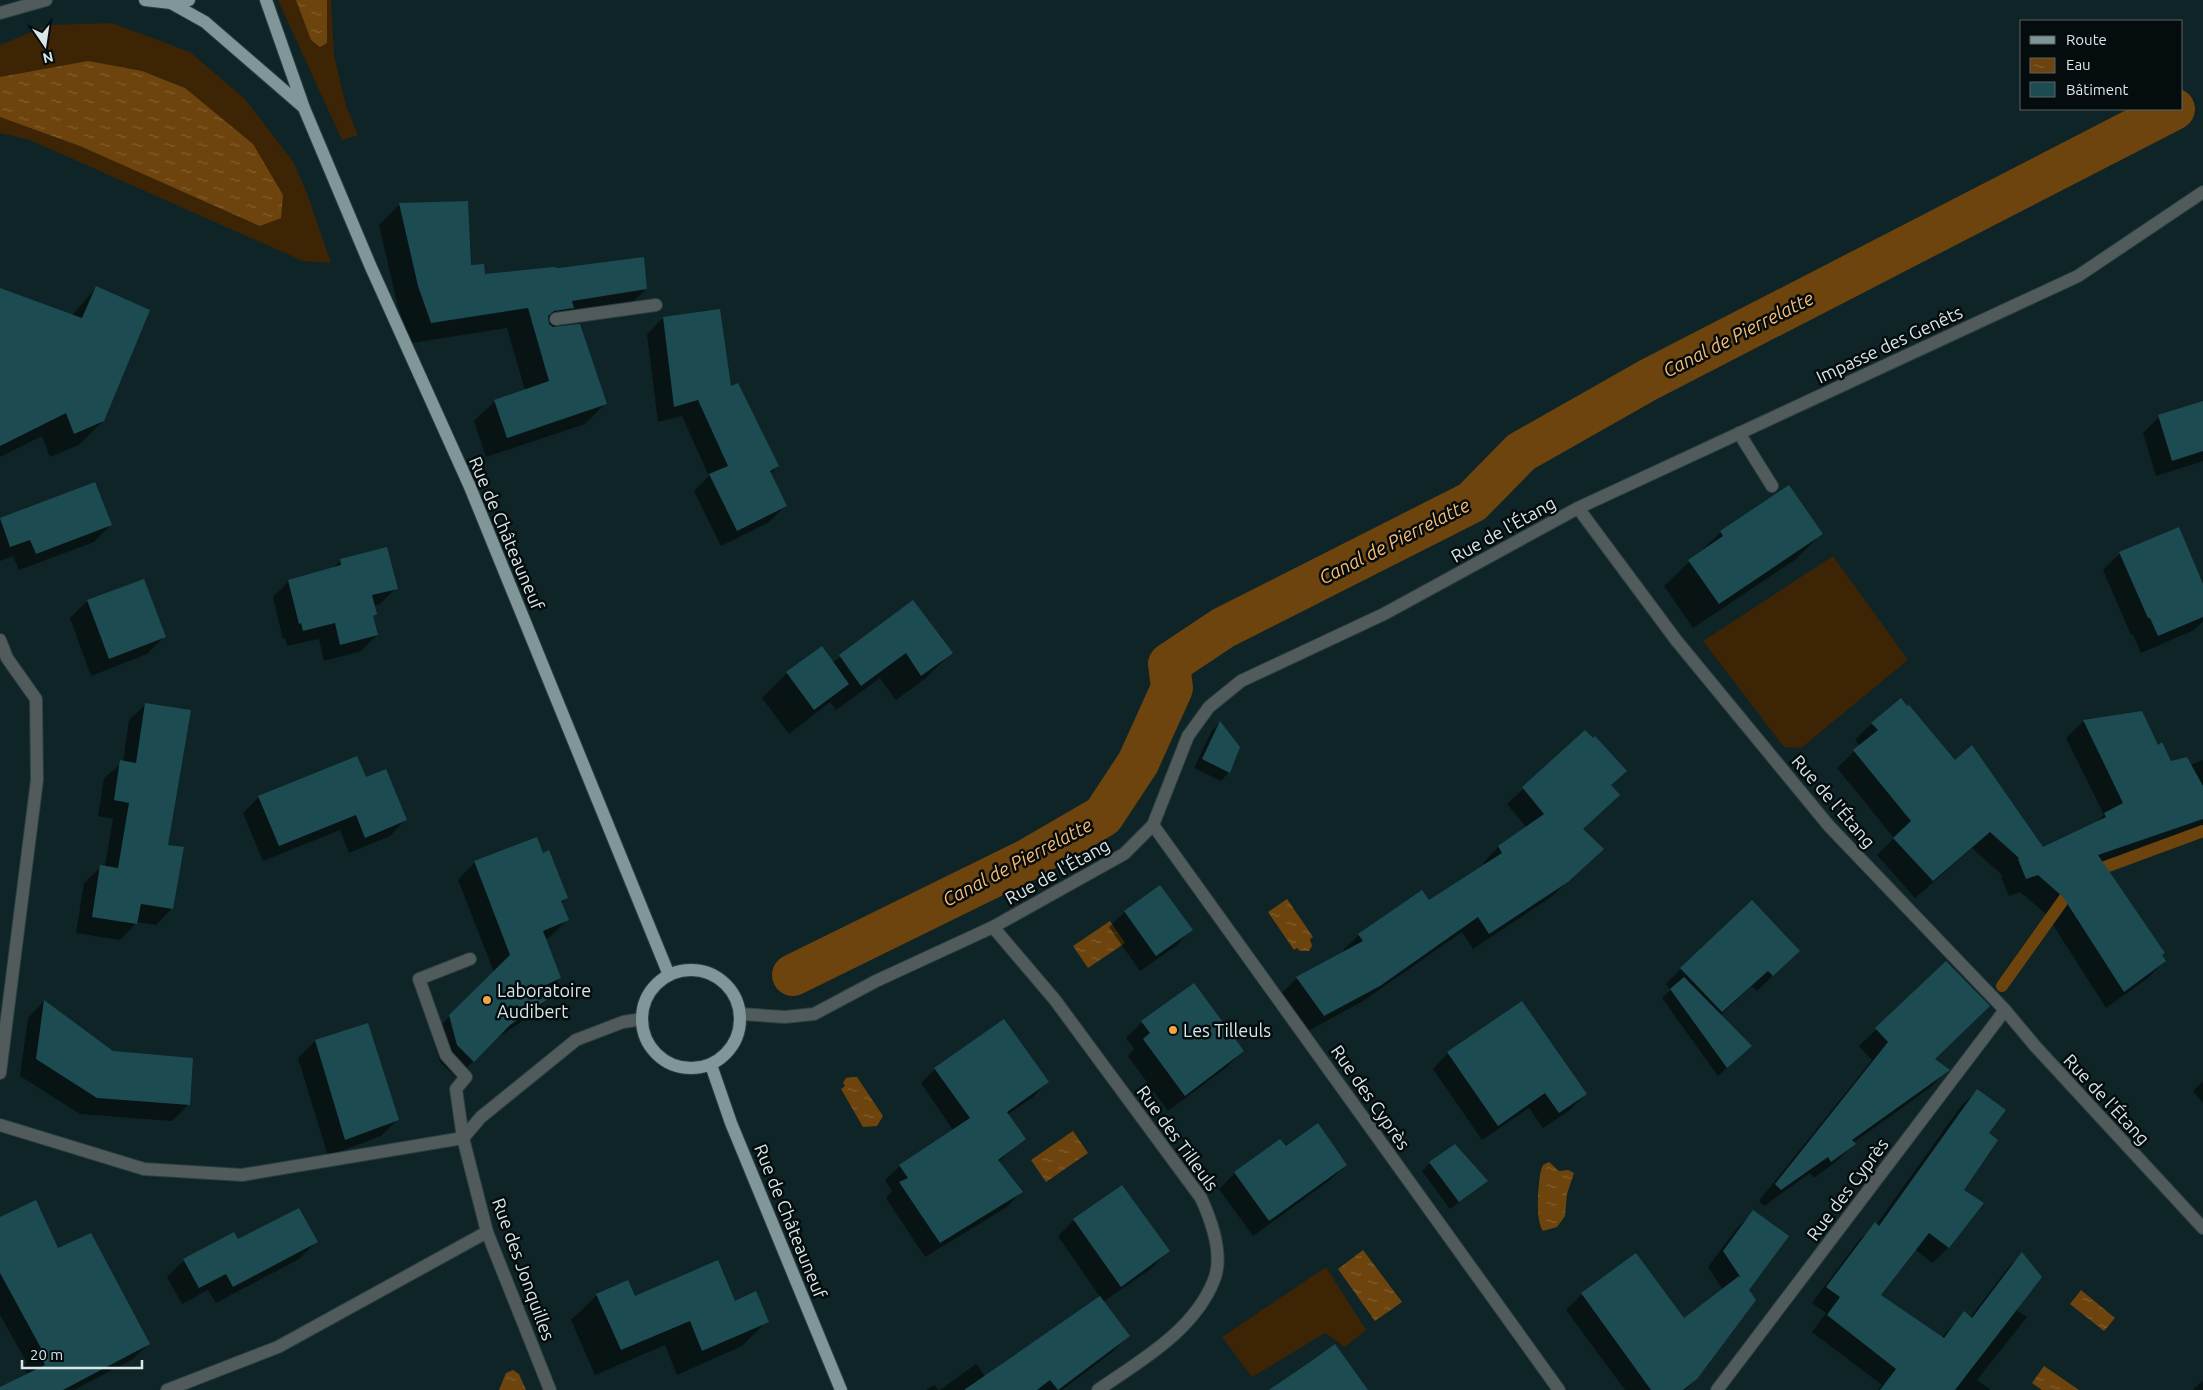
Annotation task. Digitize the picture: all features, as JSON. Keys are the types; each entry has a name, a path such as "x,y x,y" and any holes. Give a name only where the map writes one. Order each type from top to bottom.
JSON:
{"main road":[{"path":"144,0 170,3 188,0"},
{"name":"Rue de Châteauneuf","path":"266,0 304,108 370,265 470,487 669,975"},
{"name":"Rue de Châteauneuf","path":"170,3 205,22 304,108"},
{"path":"692,970 715,976 728,985 737,999 741,1014 740,1029 734,1044 724,1056 711,1065 692,1068 673,1065 656,1054 645,1038 642,1019 645,1001 654,986 669,975 692,970"},
{"name":"Rue de Châteauneuf","path":"711,1065 731,1123 841,1390"}],"street":[{"path":"0,13 46,0"},
{"name":"Impasse des Genêts","path":"1578,508 2078,276 2203,192"},
{"path":"556,319 656,305"},
{"path":"1739,433 1772,486"},
{"name":"Rue de l'Étang","path":"741,1014 785,1017 814,1014 876,981 993,926 1124,854 1154,825 1188,736 1209,707 1241,681 1384,614 1578,508 1676,640 1829,826 2005,1010 2035,1046 2203,1228"},
{"path":"0,640 7,658 36,698 37,780 0,1073"},
{"name":"Rue des Cyprès","path":"1154,825 1555,1388"},
{"name":"Rue des Tilleuls","path":"993,926 1055,1000 1201,1198 1210,1216 1216,1238 1217,1263 1215,1279 1187,1323 1152,1352 1098,1390"},
{"name":"Rue des Jonquilles","path":"470,959 418,979 446,1055 466,1077 456,1089 463,1138 487,1232 550,1390"},
{"name":"Rue des Cyprès","path":"1717,1390 2005,1010"},
{"path":"0,1125 144,1169 242,1175 463,1138 481,1117 576,1040 623,1022 642,1019"},
{"path":"167,1390 278,1347 487,1232"}],"shaded area":[{"path":"278,0 331,0 334,55 346,106 358,135 342,140"},
{"path":"112,23 190,52 245,99 294,163 308,196 331,263 303,261 30,140 0,133 0,45 49,25"},
{"path":"1833,556 1908,660 1801,748 1784,747 1703,641"},
{"path":"1326,1267 1366,1330 1345,1347 1325,1333 1252,1377 1222,1337"}],"water":[{"path":"296,0 327,0 327,43 320,47 311,40"},
{"path":"88,61 142,71 185,88 253,144 283,195 281,218 260,226 80,146 0,117 0,77"},
{"path":"1287,899 1313,937 1310,939 1312,946 1309,951 1300,951 1297,948 1294,950 1268,912"},
{"path":"1110,921 1125,943 1088,968 1073,946"},
{"path":"857,1077 883,1116 877,1126 863,1127 841,1089 845,1086 843,1083 846,1078"},
{"path":"1073,1131 1088,1153 1046,1182 1031,1160"},
{"path":"1549,1162 1559,1171 1568,1170 1574,1173 1567,1194 1565,1216 1557,1227 1543,1231 1540,1226 1538,1210 1539,1184 1543,1165"},
{"path":"1363,1250 1402,1302 1375,1321 1338,1269"},
{"path":"2081,1290 2115,1318 2104,1331 2070,1304"},
{"path":"2044,1366 2079,1390 2042,1390 2032,1383"},
{"path":"513,1370 519,1374 526,1390 499,1390 506,1373"}],"building":[{"path":"468,201 471,265 484,264 485,274 559,268 644,257 647,289 572,301 574,308 554,311 548,316 549,324 553,327 580,324 607,404 507,438 494,400 549,381 528,308 431,323 418,286 399,203"},
{"path":"96,286 150,310 104,421 74,434 66,413 0,446 0,288 82,318"},
{"path":"720,309 731,386 738,383 779,466 770,471 787,506 737,531 709,474 728,466 698,400 674,407 663,317"},
{"path":"2203,401 2203,451 2172,461 2158,415"},
{"path":"95,482 112,525 36,554 30,540 10,547 0,518"},
{"path":"1789,485 1823,534 1719,604 1688,560 1723,536 1720,531"},
{"path":"2179,527 2203,584 2203,617 2158,636 2119,552"},
{"path":"387,547 398,589 372,595 377,614 373,616 378,635 340,645 335,623 303,631 301,623 299,624 288,580 341,565 340,559"},
{"path":"144,579 166,637 109,659 87,600"},
{"path":"913,600 953,653 921,676 906,653 861,686 839,655"},
{"path":"822,646 849,684 814,710 786,672"},
{"path":"1901,698 1955,760 1972,745 2043,847 2106,817 2104,813 2123,803 2083,720 2142,711 2158,745 2162,742 2171,761 2187,757 2203,786 2203,819 2098,855 2165,953 2162,955 2166,961 2124,992 2063,897 2038,875 2026,879 2019,858 1990,832 1933,881 1893,838 1911,821 1853,750 1878,730 1871,723"},
{"path":"145,703 191,710 168,845 184,847 173,909 141,904 137,924 92,917 100,865 118,868 129,803 114,800 120,760 136,763"},
{"path":"1220,721 1240,747 1230,773 1202,759"},
{"path":"1585,730 1593,738 1595,736 1627,771 1611,785 1620,795 1583,829 1604,849 1568,882 1489,934 1478,917 1380,986 1324,1016 1296,977 1363,941 1358,934 1422,890 1429,900 1502,853 1498,846 1544,814 1522,787"},
{"path":"357,756 366,777 386,769 407,820 365,838 356,815 279,846 258,796"},
{"path":"537,837 543,853 549,850 568,898 561,901 569,920 543,931 561,978 544,986 548,999 510,1025 474,1062 457,1045 449,1015 510,955 474,861"},
{"path":"1160,885 1193,930 1156,956 1124,911"},
{"path":"1752,900 1800,951 1773,976 1768,971 1722,1012 1680,968"},
{"path":"1946,961 1990,1006 1935,1059 1950,1070 1852,1140 1856,1144 1831,1162 1828,1157 1781,1190 1775,1184 1888,1042 1875,1028"},
{"path":"1684,977 1752,1046 1727,1068 1670,989"},
{"path":"1194,983 1244,1051 1185,1096 1143,1039 1150,1033 1141,1021"},
{"path":"44,1000 113,1051 193,1058 190,1105 97,1098 36,1059"},
{"path":"1522,1001 1587,1094 1559,1113 1545,1093 1498,1126 1447,1052"},
{"path":"1004,1019 1049,1082 1007,1112 1026,1139 998,1160 1023,1192 940,1243 899,1182 908,1178 899,1165 970,1118 934,1068"},
{"path":"368,1023 399,1120 345,1140 315,1040"},
{"path":"1977,1089 2006,1110 1989,1133 1998,1140 1964,1190 1984,1203 1949,1248 1929,1233 1881,1295 1944,1338 1964,1311 1972,1318 2022,1252 2042,1277 1955,1390 1880,1390 1896,1369 1827,1315 1840,1297 1826,1287 1875,1222 1879,1226"},
{"path":"1318,1123 1347,1165 1269,1221 1234,1172 1280,1139 1286,1146"},
{"path":"1455,1144 1488,1181 1459,1202 1429,1162"},
{"path":"1122,1185 1170,1251 1121,1287 1073,1219"},
{"path":"36,1200 58,1248 91,1233 150,1344 63,1390 0,1390 0,1387 45,1365 37,1351 41,1348 0,1273 0,1217"},
{"path":"299,1208 318,1242 233,1287 226,1274 199,1288 183,1259 234,1232 238,1239"},
{"path":"1753,1210 1789,1236 1749,1290 1756,1300 1697,1379 1683,1390 1651,1390 1581,1293 1636,1253 1684,1318 1739,1276 1741,1278 1723,1251"},
{"path":"718,1260 735,1301 756,1291 769,1322 702,1351 690,1321 621,1350 596,1294 628,1280 635,1296"},
{"path":"1100,1296 1130,1336 1058,1390 1050,1380 1037,1390 964,1390"},
{"path":"1335,1344 1368,1390 1269,1390 1313,1360"}],"waterway":[{"name":"Canal de Pierrelatte","path":"793,975 1029,859 1103,816 1138,763 1172,688 1169,664 1223,628 1472,502 1521,452 1648,380 2172,110"},
{"path":"2092,874 2097,870 2203,831"},
{"path":"2002,986 2069,892 2075,888"}],"place":[{"name":"Laboratoire Audibert","path":"487,1000"},
{"name":"Les Tilleuls","path":"1173,1030"}]}
